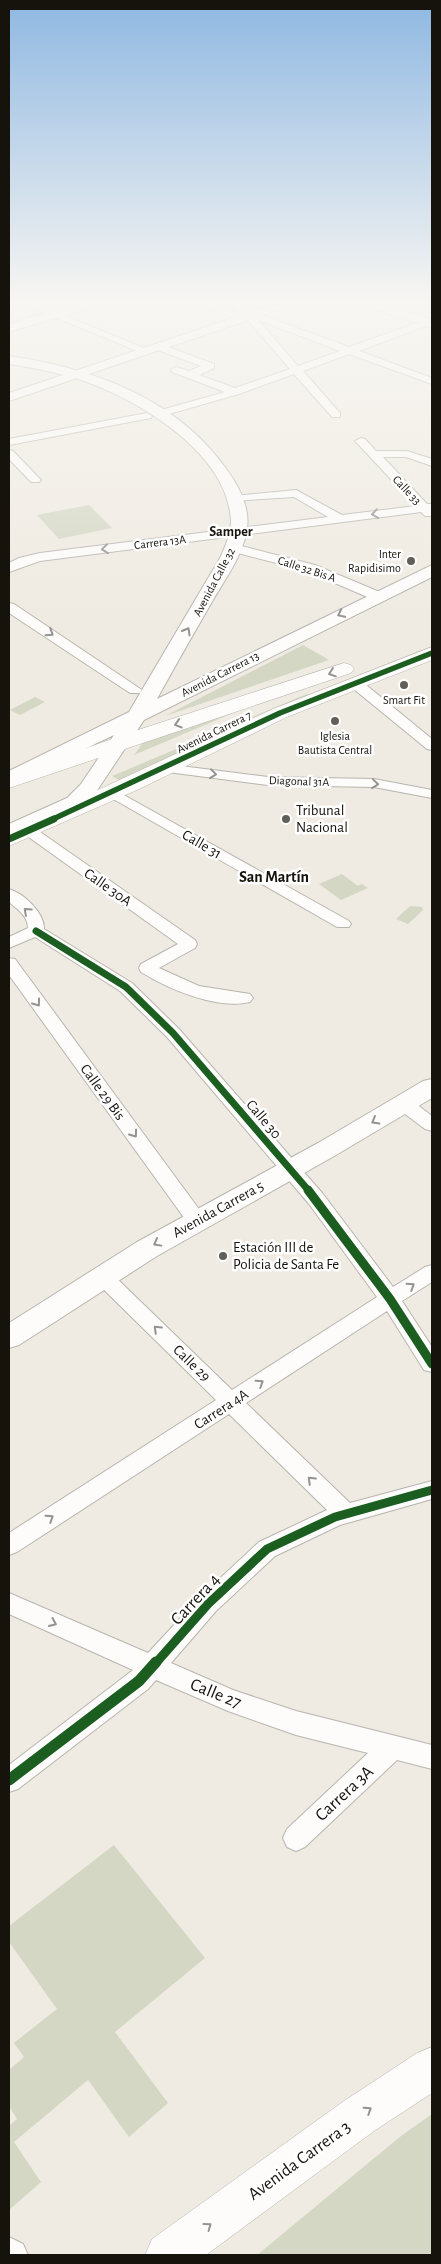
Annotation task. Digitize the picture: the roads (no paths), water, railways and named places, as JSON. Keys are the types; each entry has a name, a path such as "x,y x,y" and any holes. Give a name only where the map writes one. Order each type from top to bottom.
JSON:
{"main road":[{"name":"Avenida Calle 32","path":"116,736 136,717 162,673 231,538 238,513 222,473 210,456 141,405"},
{"name":"Avenida Calle 32","path":"153,415 186,448 210,476 220,498 223,517 231,538"},
{"name":"Avenida Calle 32","path":"116,736 136,690 216,556 231,538"},
{"name":"Avenida Carrera 13","path":"136,717 201,683 432,570"},
{"name":"Avenida Carrera 7","path":"9,780 116,736 432,641"},
{"name":"Avenida Carrera 7","path":"15,834 113,793 280,713 432,653"},
{"path":"162,673 168,680 178,684 201,683"},
{"path":"15,834 79,798 97,778 116,736"},
{"name":"Avenida Carrera 5","path":"9,1337 102,1276 432,1087"},
{"name":"Avenida Carrera 3","path":"168,2255 358,2116 432,2068"}],"street":[{"path":"9,442 153,415 189,405"},
{"path":"326,405 336,416"},
{"name":"Calle 33","path":"361,441 429,510"},
{"path":"9,453 35,480"},
{"path":"374,454 407,454 432,463"},
{"path":"234,499 296,494 340,519"},
{"name":"Carrera 13A","path":"9,568 23,561 40,558 231,538 340,519 429,510"},
{"name":"Calle 32 Bis A","path":"231,538 311,568 377,596"},
{"path":"9,607 136,690"},
{"path":"355,683 432,746"},
{"name":"Diagonal 31A","path":"165,768 268,781 374,784 432,794"},
{"name":"Calle 31","path":"113,793 343,924"},
{"name":"Calle 30A","path":"15,834 189,944 147,968 162,978 191,989 244,998"},
{"path":"9,894 37,923 36,931 9,943"},
{"name":"Calle 30","path":"36,931 63,946 126,987 152,1011 316,1199 390,1299 432,1364"},
{"name":"Calle 29 Bis","path":"9,963 197,1221"},
{"path":"404,1104 432,1125"},
{"name":"Carrera 4A","path":"9,1545 432,1272"},
{"name":"Calle 29","path":"102,1276 346,1514"},
{"name":"Carrera 4","path":"9,1780 123,1695 153,1666 208,1604 267,1549 301,1532 346,1514 432,1490"},
{"name":"Calle 27","path":"9,1603 228,1700 296,1723 432,1757"},
{"name":"Carrera 3A","path":"296,1838 392,1748"}],"place":[{"name":"Inter Rapidisimo","path":"411,561"},
{"name":"Smart Fit","path":"404,685"},
{"name":"Iglesia Bautista Central","path":"335,721"},
{"name":"Tribunal Nacional","path":"286,819"},
{"name":"Estación III de Policia de Santa Fe","path":"223,1256"}],"district":[{"name":"Samper","path":"231,531"},
{"name":"San Martín","path":"274,876"}]}
